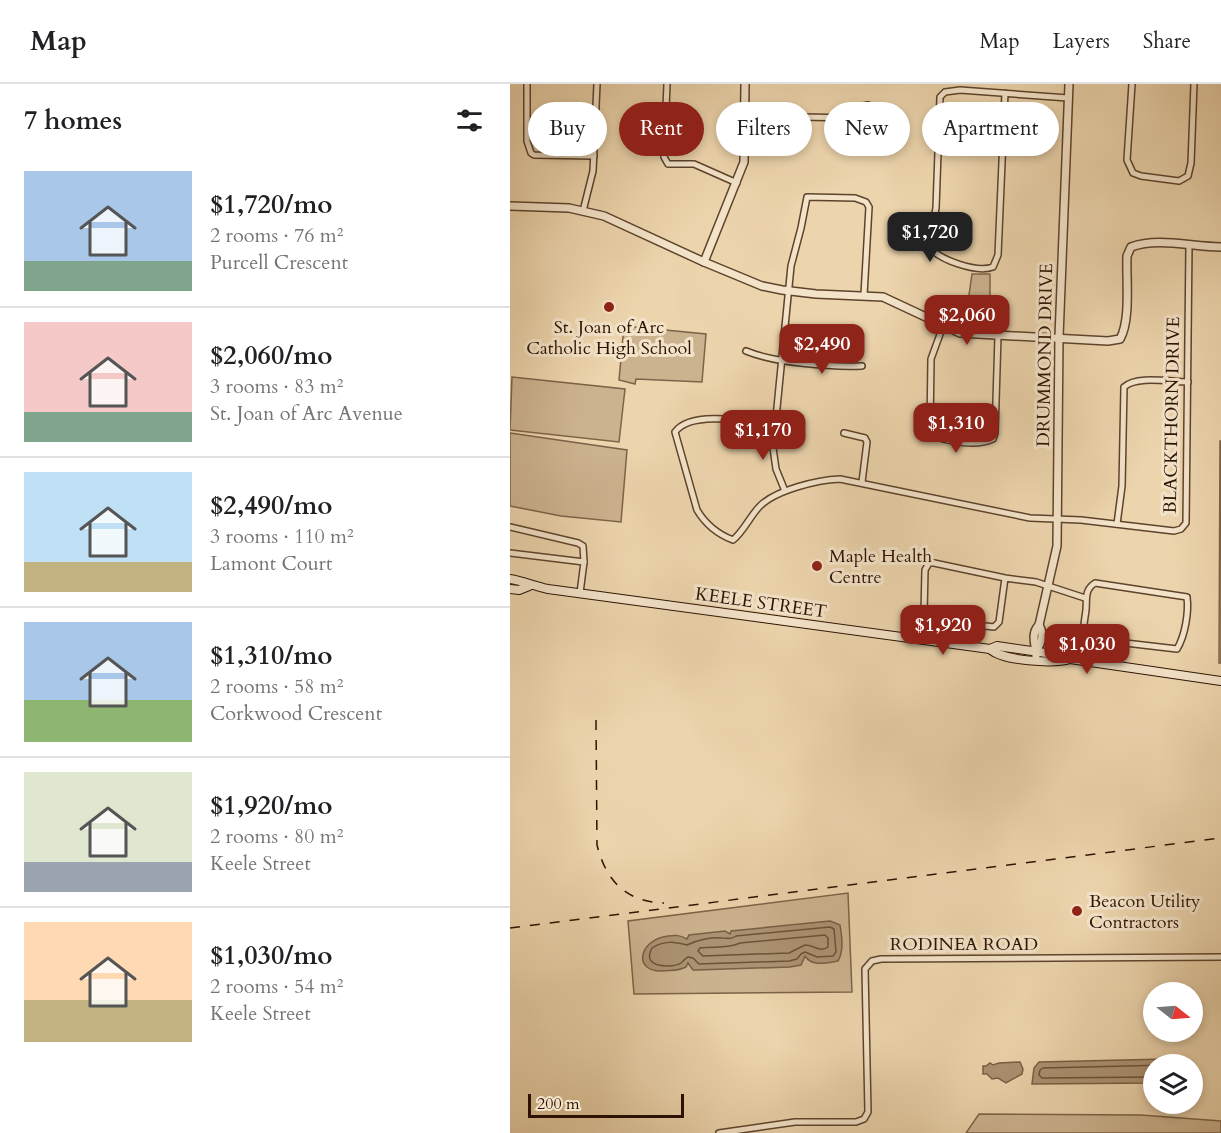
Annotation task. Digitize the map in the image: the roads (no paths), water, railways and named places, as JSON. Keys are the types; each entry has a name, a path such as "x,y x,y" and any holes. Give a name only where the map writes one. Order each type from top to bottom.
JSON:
{"main road":[{"name":"KEELE STREET","path":"510,579 520,580 529,585 580,593 990,649 997,646 1059,663 1070,659 1221,681"},
{"name":"KEELE STREET","path":"510,589 519,590 529,585"}],"street":[{"path":"527,84 528,144"},
{"path":"596,102 597,84"},
{"path":"667,84 664,157 668,164 694,164 736,183"},
{"path":"745,84 745,102"},
{"name":"DRUMMOND DRIVE","path":"1036,656 1041,643 1042,631 1039,625 1057,546 1059,337 1069,84"},
{"path":"1132,84 1127,160 1129,167 1133,173 1141,176 1179,181 1188,176 1191,163 1194,84"},
{"path":"1005,93 998,255 993,267 989,269 970,268 946,259 932,251 929,246 936,208 940,98 945,92 960,90 1005,93 1068,98"},
{"path":"863,106 874,107 874,127 871,132 863,131 855,118 863,106"},
{"path":"583,211 591,181 594,156"},
{"path":"704,262 736,183 744,156"},
{"path":"785,491 774,460 773,448 790,266 807,197 862,199 869,207 864,295"},
{"path":"510,206 569,208 604,216 704,262 762,285 788,291 864,295 892,300 960,333 998,336 1108,341 1120,339 1125,316 1127,256 1131,248 1140,244 1221,247"},
{"name":"BLACKTHORN DRIVE","path":"776,425 708,418 677,429 675,436 686,466 697,510 703,520 720,534 733,540 759,507 785,491 831,480 862,483 898,493 1030,518 1117,524 1174,531 1181,529 1186,523 1190,245"},
{"path":"943,326 931,359 930,428 936,437 961,443 979,443 993,439 998,336"},
{"path":"746,351 759,357 840,366 862,366"},
{"path":"1117,524 1122,486 1124,387 1130,381 1139,380 1188,382"},
{"path":"844,433 865,438 867,442 862,483"},
{"path":"510,526 579,544 585,548 580,593"},
{"path":"510,553 584,562"},
{"path":"1005,578 999,622 994,627 933,620 924,614 925,570 928,563 943,563 1005,578 1036,582 1085,598"},
{"path":"1095,583 1187,597 1188,605 1181,643 1177,649 1091,639 1086,636 1083,629 1087,609 1085,598 1095,583"},
{"name":"RODINEA ROAD","path":"719,1133 795,1122 856,1122 864,1119 868,1112 865,969 872,961 881,959 1221,957"}],"water":[{"path":"830,921 840,925 842,948 838,961 815,963 805,956 801,965 790,967 693,970 688,963 681,969 662,971 646,967 643,961 645,949 650,943 668,936 687,939 689,935 725,931 730,934 731,931"},
{"path":"1143,1060 1143,1083 1032,1084 1034,1068 1039,1062"},
{"path":"1020,1062 1023,1069 1022,1074 1006,1083 983,1074 983,1066 990,1063 993,1065"}],"railway":[{"path":"596,720 597,845 601,858 612,879 628,894 639,899 664,903"},
{"path":"510,928 1221,838"}],"place":[{"name":"St. Joan of Arc Catholic High School","path":"609,307"},
{"name":"Maple Health Centre","path":"817,566"},
{"name":"Beacon Utility Contractors","path":"1077,911"}]}
